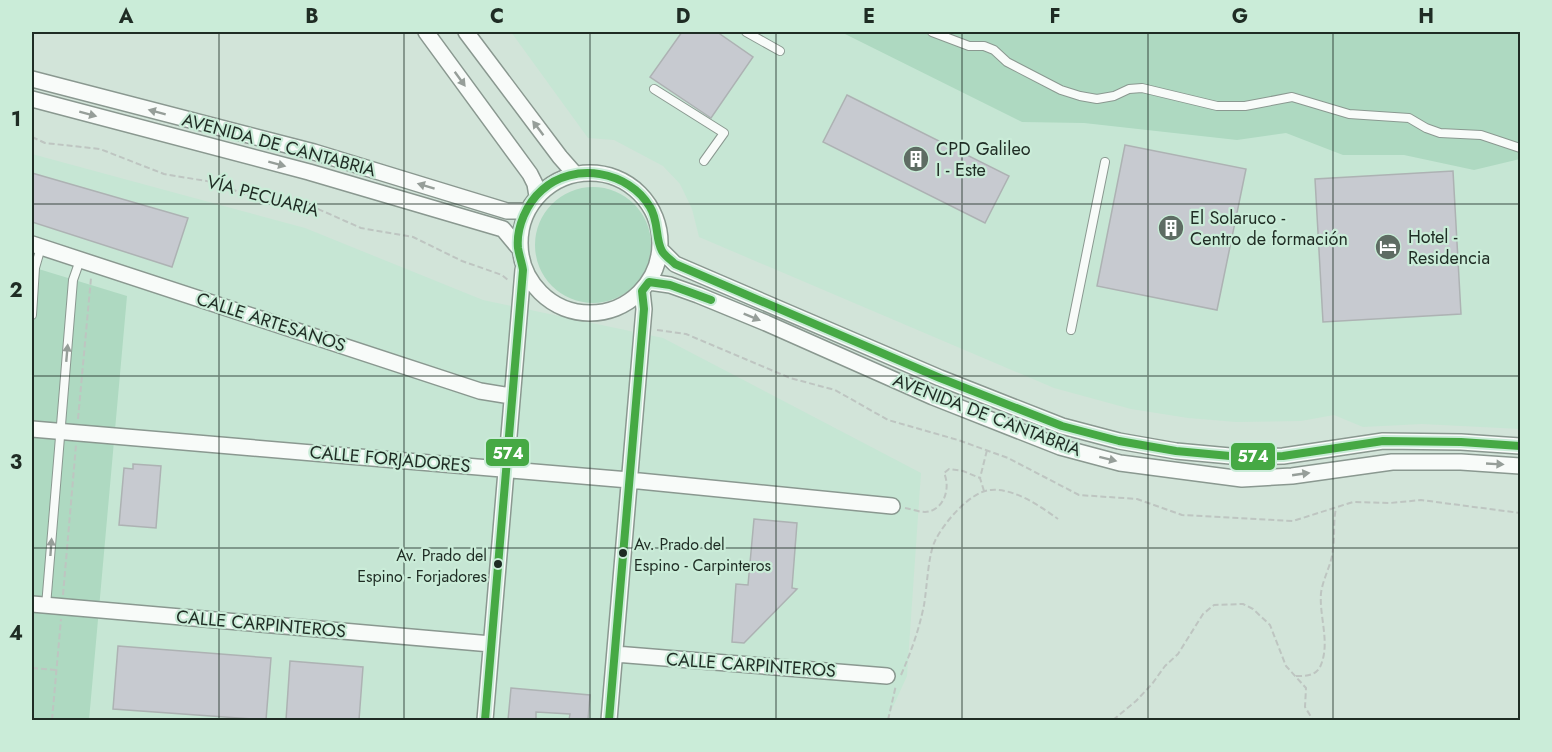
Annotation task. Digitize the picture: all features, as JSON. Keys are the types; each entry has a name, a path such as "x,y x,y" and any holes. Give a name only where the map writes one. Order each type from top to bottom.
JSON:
{"street":[{"path":"426,32 530,174 537,196"},
{"path":"466,32 575,174"},
{"name":"AVENIDA DE CANTABRIA","path":"32,79 314,152 507,211 526,211"},
{"name":"AVENIDA DE CANTABRIA","path":"32,99 309,172 503,229 518,247"},
{"path":"595,173 614,177 631,186 648,203 657,222 660,249 656,269 646,286 624,306 597,314 572,312 551,303 534,288 523,270 518,247 526,211 537,196 554,182 575,174 595,173"},
{"name":"CALLE ARTESANOS","path":"37,245 78,266 480,391 512,396"},
{"name":"AVENIDA DE CANTABRIA","path":"660,249 675,264 940,378 1062,426 1119,441 1176,451 1241,457 1283,456 1383,441 1461,442 1521,446"},
{"path":"484,720 523,270"},
{"name":"AVENIDA DE CANTABRIA","path":"646,286 670,285 708,299 933,397 1060,447 1120,463 1242,478 1292,476 1392,462 1461,462 1521,466"},
{"path":"609,720 646,286"},
{"name":"CALLE FORJADORES","path":"32,429 629,480 892,506"},
{"name":"CALLE CARPINTEROS","path":"46,606 491,644"},
{"name":"CALLE CARPINTEROS","path":"615,654 887,675"}],"lane":[{"path":"746,32 780,51"},
{"path":"932,32 969,46 984,46 994,50 1015,67 1061,90 1080,96 1097,99 1114,96 1129,89 1142,88 1217,106 1245,106 1292,97 1349,114 1409,118 1440,133 1481,135 1521,148"},
{"path":"654,89 724,133 704,161"},
{"path":"1071,330 1105,162"},
{"path":"32,315 37,245"},
{"path":"46,606 73,280 78,266"}],"path":[{"name":"VÍA PECUARIA","path":"32,137 45,142 100,149 164,174 212,182 258,199 309,205 361,228 413,237 462,261 502,275 520,290"},
{"path":"52,720 56,670 46,606 77,433 91,277 78,266"},
{"path":"984,491 980,478 987,450"},
{"path":"892,506 925,512 937,508 944,499 948,482 944,473 949,469 963,471 980,478"},
{"path":"888,720 896,686 914,647 934,543 948,520 962,506 984,491 994,489 1013,494 1041,507 1058,519"},
{"path":"1296,676 1312,675 1320,668 1323,656 1321,593 1334,550 1333,524 1336,508"},
{"path":"1113,720 1136,701 1178,654 1203,614 1214,605 1243,603 1270,625 1286,666 1306,688 1305,707 1313,720"},
{"path":"32,668 56,670"}],"shaded area":[{"path":"511,32 1520,32 1520,429 1422,424 1363,427 1334,415 1301,421 1236,422 1188,418 1131,409 1054,388 699,237 692,209 680,184 663,166 614,140 588,138"},
{"path":"841,32 1520,32 1520,159 1474,170 1404,155 1343,155 1286,133 1237,140 1084,123 1022,122"},
{"path":"32,154 305,228 483,300 663,338 921,473 907,676 887,720 32,720"},
{"path":"593,187 615,192 634,204 646,223 651,245 646,267 634,286 615,298 593,303 571,298 552,286 540,267 535,245 540,223 552,204 571,192"},
{"path":"32,267 127,296 89,720 32,720"}],"building":[{"path":"682,32 717,32 753,57 711,118 650,77"},
{"name":"CPD Galileo I - Este","path":"847,95 1009,176 985,223 823,142"},
{"name":"El Solaruco - Centro de formación","path":"1125,145 1246,169 1217,310 1097,286"},
{"name":"Hotel - Residencia","path":"1453,171 1461,314 1323,322 1315,179"},
{"path":"32,173 188,218 172,267 32,222"},
{"path":"133,464 161,466 156,528 119,525 124,468 133,469"},
{"path":"754,519 797,523 792,588 797,589 744,643 732,642 736,584 748,585"},
{"path":"118,646 271,658 266,720 113,709"},
{"path":"290,661 363,667 359,720 286,720"},
{"path":"511,688 590,695 588,720 569,720 570,714 536,712 536,720 508,720"}],"transit line":[{"name":"574","path":"485,720 523,270 518,248 519,232 527,209 537,195 555,181 569,175 585,173 615,178 629,185 641,195 653,212 662,251 675,264 940,378 1062,426 1119,441 1176,451 1241,457 1283,456 1383,441 1461,442 1520,446"},
{"name":"574","path":"609,720 644,309 642,291 649,282 670,285 711,300"}],"place":[{"name":"CPD Galileo I - Este","path":"916,159"},
{"name":"El Solaruco - Centro de formación","path":"1171,228"},
{"name":"Hotel - Residencia","path":"1388,247"},
{"name":"Av. Prado del Espino - Carpinteros","path":"623,553"},
{"name":"Av. Prado del Espino - Forjadores","path":"498,564"}]}
